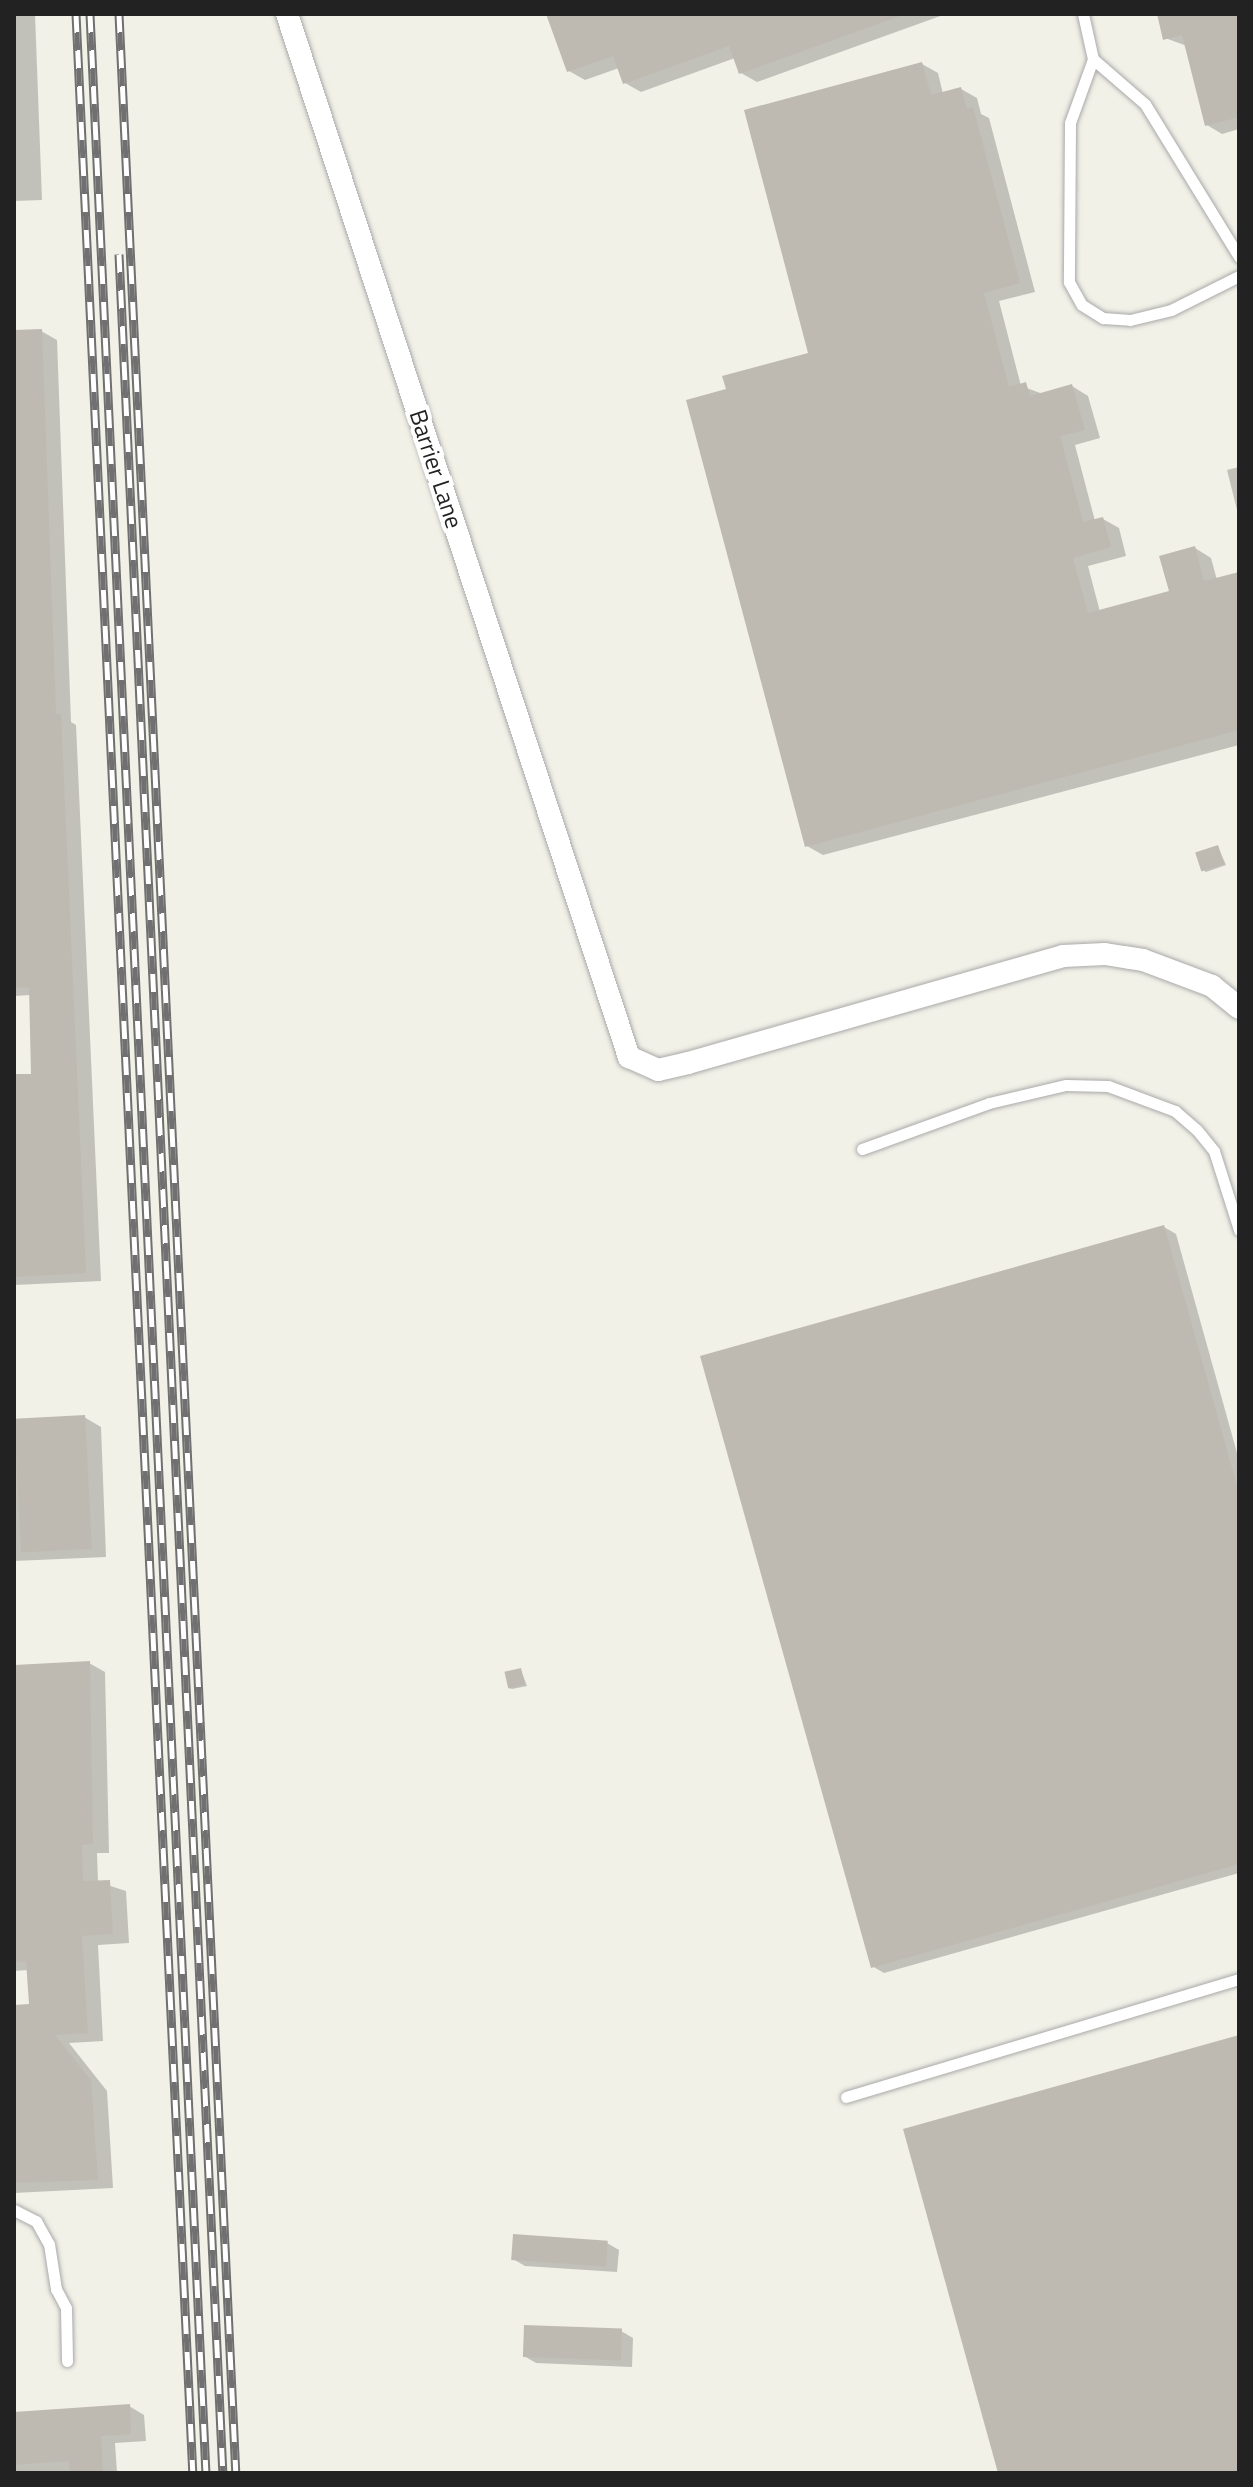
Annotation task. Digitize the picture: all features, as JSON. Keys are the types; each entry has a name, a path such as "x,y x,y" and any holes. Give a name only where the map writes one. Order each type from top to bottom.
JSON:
{"street":[{"name":"Barrier Lane","path":"287,14 586,923 620,1040 629,1057 658,1070 1063,956 1105,954 1143,960 1212,986 1239,1008"}],"lane":[{"path":"1083,14 1093,59 1070,123 1069,282 1082,305 1103,318 1130,320 1171,310 1239,276"},
{"path":"1093,59 1145,104 1239,257"},
{"path":"862,1149 989,1103 1066,1085 1108,1086 1175,1111 1197,1130 1214,1151 1239,1230"},
{"path":"846,2097 1239,1979"},
{"path":"14,2210 36,2221 49,2244 56,2289 66,2308 67,2361"}],"building":[{"path":"546,14 900,16 739,74 729,46 623,84 613,56 567,72"},
{"path":"1157,14 1239,14 1239,117 1205,126 1182,35 1163,40"},
{"path":"922,62 931,95 961,87 967,109 973,107 1020,283 984,293 1009,387 1026,382 1030,396 1072,384 1085,430 1060,436 1083,522 1103,517 1111,547 1073,558 1088,613 1169,591 1159,556 1195,546 1204,581 1239,572 1239,730 805,847 686,400 726,389 722,376 808,353 744,110"},
{"path":"42,329 56,714 61,714 86,1273 14,1277 14,1074 31,1074 29,987 14,988 14,330"},
{"path":"1218,845 1224,864 1201,871 1195,852"},
{"path":"1164,1225 1239,1493 1239,1864 871,1968 700,1356"},
{"path":"85,1415 92,1549 21,1553 14,1419"},
{"path":"90,1661 93,1844 82,1845 83,1881 110,1880 113,1934 82,1936 88,2033 55,2035 91,2080 98,2180 14,2183 14,2005 29,2004 26,1961 14,1962 14,1665"},
{"path":"521,1668 525,1685 508,1688 504,1672"},
{"path":"1239,2035 1239,2473 998,2473 903,2129"},
{"path":"513,2234 608,2241 606,2267 511,2260"},
{"path":"524,2325 622,2328 621,2360 523,2357"},
{"path":"130,2404 131,2434 101,2436 103,2473 70,2473 69,2461 14,2465 14,2412"}],"railway":[{"path":"76,14 193,2473"},
{"path":"90,14 206,2473"},
{"path":"119,14 236,2473"},
{"path":"119,254 223,2473"}]}
